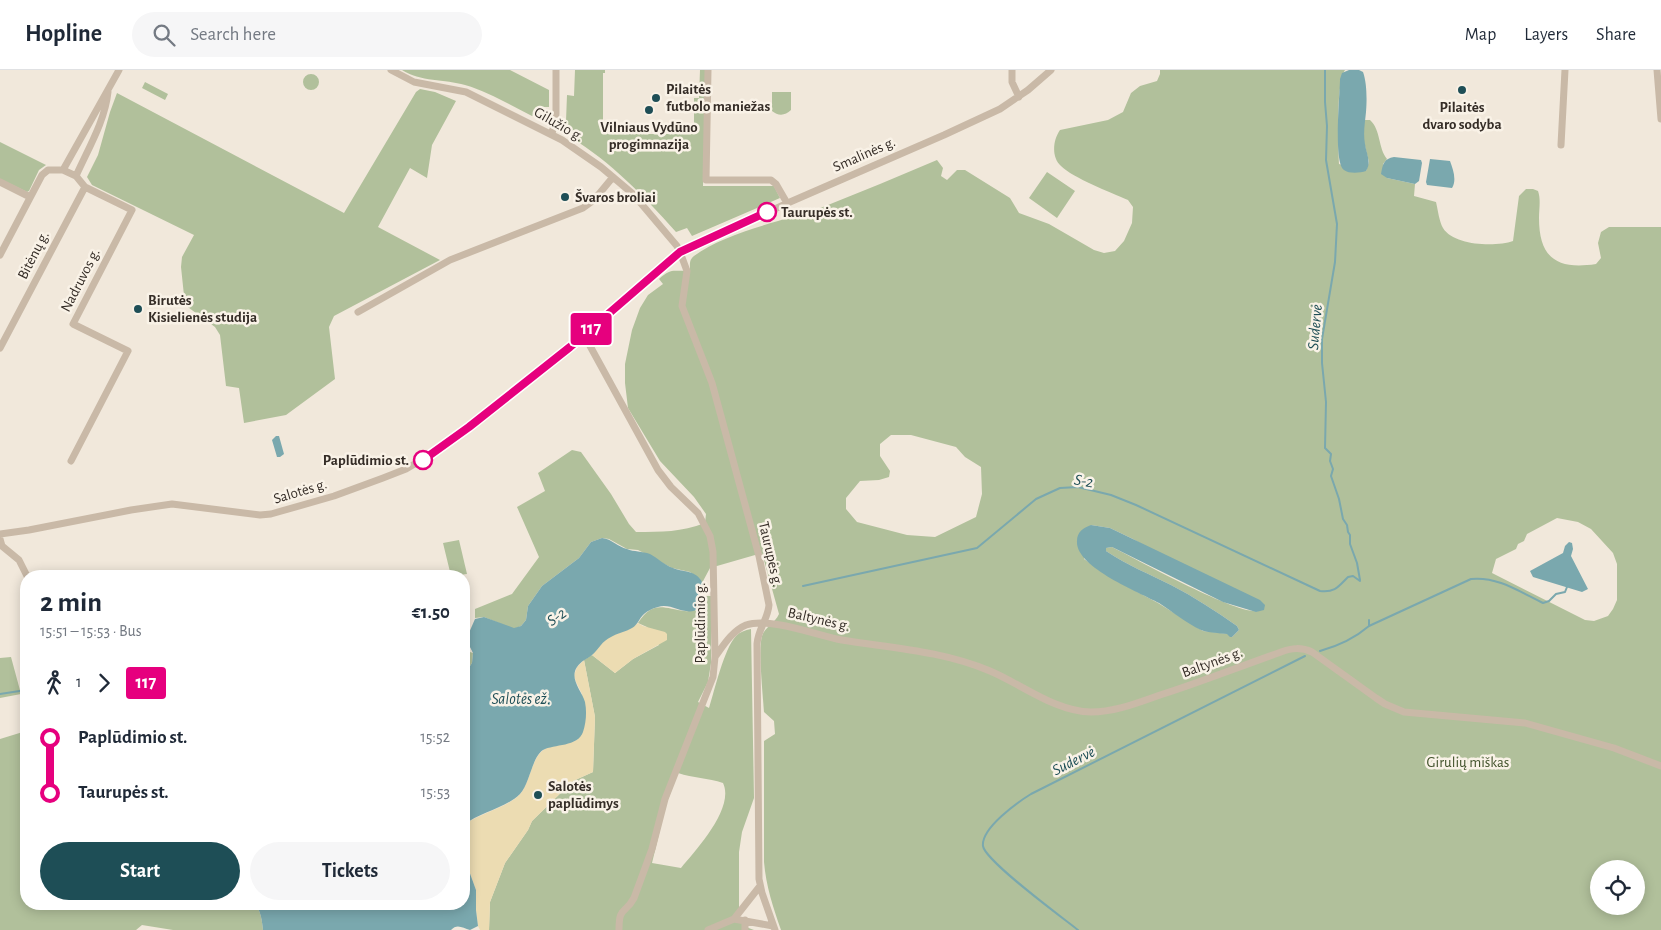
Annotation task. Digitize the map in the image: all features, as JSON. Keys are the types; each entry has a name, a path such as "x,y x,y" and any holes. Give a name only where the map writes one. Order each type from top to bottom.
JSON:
{"street":[{"path":"85,187 76,176 63,170 119,70"},
{"name":"Gilužio g.","path":"391,70 414,82 466,92 552,134 613,176 644,205 680,252"},
{"path":"552,134 556,114 556,70"},
{"path":"708,70 706,180 771,180 776,184 787,203"},
{"path":"1012,70 1012,82 1019,97"},
{"name":"Smalinės g.","path":"680,252 1000,109 1019,97 1051,70"},
{"path":"1561,145 1565,70"},
{"path":"1657,70 1661,119"},
{"path":"76,176 107,104 108,92"},
{"name":"Bitėnų g.","path":"0,255 44,172 63,170"},
{"path":"358,312 450,260 583,208 594,200 613,176"},
{"path":"0,182 30,198"},
{"name":"Bitėnų g.","path":"0,348 85,187"},
{"name":"Nadruvos g.","path":"71,461 128,351 73,324 132,210 85,187"},
{"name":"Salotės g.","path":"0,534 172,504 260,515 271,514 334,496 406,469 469,427 584,335 680,252"},
{"name":"Taurupės g.","path":"680,252 687,271 682,306 712,383 765,582 768,612 759,630 757,644 760,886 774,928"},
{"name":"Paplūdimio g.","path":"584,335 658,470 671,487 698,513 710,536 713,552 715,657 713,677 666,799 652,848 634,898 620,914 619,930"},
{"path":"0,539 2,546 19,560 24,570"},
{"path":"715,657 729,638 745,626 763,623"},
{"name":"Baltynės g.","path":"763,623 776,624 826,636 914,650 958,660 990,671 1063,706 1089,712 1119,708 1290,649 1302,648 1312,652 1385,704 1404,712 1525,723 1614,748 1661,766"},
{"path":"734,919 760,886"},
{"path":"708,930 734,919 774,928"},
{"path":"745,920 745,930"}],"green space":[{"path":"402,70 510,70 549,90 549,107 544,107 532,116 474,88 457,83 417,77"},
{"path":"575,70 605,70 605,73 603,73 603,122 609,134 694,134 694,98 699,98 700,70 706,70 703,186 774,186 780,198 692,236 687,228 676,232 626,180 599,157 570,137 572,135 565,126 567,95 574,96"},
{"name":"Girulių miškas","path":"1160,70 1345,70 1342,77 1339,100 1339,164 1366,171 1369,162 1364,142 1364,120 1370,120 1374,124 1382,150 1387,159 1383,164 1387,178 1415,184 1414,196 1436,202 1443,228 1448,234 1466,242 1496,244 1513,241 1519,196 1526,189 1538,191 1542,243 1547,252 1561,263 1571,265 1596,264 1601,258 1598,243 1601,232 1609,227 1661,227 1661,930 781,930 768,888 764,862 764,741 775,734 774,721 764,712 760,651 763,633 779,614 762,553 710,568 702,583 700,579 690,572 672,568 638,550 627,549 609,539 602,538 591,542 579,558 542,586 528,606 526,620 521,626 514,629 484,617 475,618 475,609 512,594 539,557 517,507 545,491 538,473 572,450 581,452 636,532 679,530 705,523 706,514 694,497 660,461 628,408 625,364 632,330 640,308 648,295 663,284 659,279 664,275 671,271 690,270 690,264 694,256 722,240 823,207 937,160 943,168 941,176 947,180 957,170 965,170 1010,198 1019,213 1049,224 1094,250 1104,253 1115,251 1124,241 1132,223 1133,207 1128,200 1083,180 1061,166 1054,153 1056,139 1060,130 1108,120 1123,112 1131,93 1140,86 1157,81","holes":["891,435 911,435 956,447 965,457 981,467 982,494 976,517 935,537 907,535 857,522 846,509 846,498 860,481 879,480 889,477 890,471 880,456 880,444","1557,518 1578,522 1591,529 1613,553 1617,564 1617,600 1608,616 1594,621 1585,620 1492,573 1496,559 1516,549 1518,544 1524,541 1527,534","1091,525 1110,528 1133,539 1258,611 1247,610 1209,596 1112,547 1106,548 1106,551 1122,561 1205,604 1237,626 1239,630 1232,637 1228,634 1203,631 1158,603 1115,580 1084,559"]},
{"path":"311,74 319,82 311,90 303,82"},
{"path":"145,82 168,94 165,100 142,88"},
{"path":"420,89 435,92 456,101 432,145 427,178 410,168 378,227 440,260 334,316 329,327 335,379 286,415 244,423 239,388 226,386 220,335 215,327 185,305 181,267 182,257 194,235 92,185 87,177 98,155 117,93 344,213 416,92"},
{"path":"772,92 791,92 791,110 782,115 772,111"},
{"path":"0,142 46,165 39,170 29,191 27,192 0,179"},
{"path":"1047,172 1075,191 1057,218 1029,198"},
{"path":"459,540 466,570 450,570 443,543"},
{"path":"703,596 711,596 711,663 708,682 698,702 709,708 724,659 732,642 739,633 751,629 754,798 742,832 739,852 739,919 746,927 754,930 489,930 490,902 505,863 528,830 532,821 573,781 593,772 595,717 584,660 592,655 615,673 633,659 659,645 647,627 638,623 649,611 659,607 689,611 701,607","holes":["678,773 723,783 725,793 724,804 704,840 681,868 652,863 666,805"]},
{"path":"470,652 473,653 470,666"},
{"path":"11,657 20,694 0,698 0,658"},
{"path":"20,733 20,910 258,910 263,930 173,930 142,925 136,930 0,930 0,739"}],"sand":[{"path":"638,623 665,632 667,640 633,659 615,673 592,655 609,637 628,630"},
{"name":"Salotės paplūdimys","path":"584,660 595,717 593,772 573,781 532,821 528,830 505,863 490,902 489,930 480,930 476,910 476,890 470,874 470,821 516,798 524,788 534,763 541,752 553,746 578,739 582,694 574,675 577,667"}],"water":[{"path":"1349,70 1363,72 1366,86 1367,102 1364,136 1369,164 1366,171 1358,173 1344,170 1339,155 1340,79 1342,73"},
{"path":"1394,157 1421,160 1419,181 1415,184 1387,178 1381,174 1385,162"},
{"path":"1430,159 1450,161 1454,178 1452,188 1427,185"},
{"path":"279,436 284,454 280,457 277,457 272,440"},
{"path":"1091,525 1110,528 1260,600 1265,605 1264,610 1256,612 1223,602 1112,547 1106,548 1106,551 1122,561 1205,604 1237,626 1239,630 1230,637 1227,634 1201,630 1159,603 1110,578 1086,560 1079,551 1077,538 1081,531"},
{"name":"Salotės ež.","path":"602,538 609,540 632,551 650,554 670,567 695,574 701,580 703,586 701,607 685,611 664,606 656,607 645,613 634,627 608,639 592,655 580,663 574,676 585,702 586,714 585,725 580,737 571,743 548,748 539,753 520,794 508,803 470,821 470,666 473,653 470,647 470,630 475,619 484,617 514,628 521,626 526,620 528,606 542,586 579,558 591,542"},
{"path":"1569,542 1572,543 1573,549 1571,556 1588,589 1582,592 1533,577 1530,571 1563,553 1565,546"},
{"path":"470,874 476,890 478,926 470,930 458,926 451,930 263,930 258,910 470,910"}],"waterway":[{"name":"Sudervė","path":"1325,70 1326,160 1337,224 1335,262 1322,339 1322,363 1326,402 1325,448 1331,454 1330,461 1333,469 1331,476 1339,499 1343,519 1350,535 1350,544 1357,563 1360,580"},
{"name":"S-2","path":"803,586 977,548 1036,499 1060,488 1078,487 1111,495 1136,505 1320,591 1333,590 1348,577 1353,576 1360,581"},
{"path":"1369,626 1471,579 1499,582 1543,603 1549,601 1556,594 1565,592 1567,587"},
{"name":"Sudervė","path":"1320,651 1352,638 1369,626 1369,620"},
{"name":"Sudervė","path":"1078,930 997,864 983,846 988,831 1001,816 1031,794 1305,656"},
{"name":"S-2","path":"0,694 20,691"}],"bus line":[{"name":"117","path":"423,460 469,427 570,347 680,252 767,212"}],"place":[{"name":"Pilaitės dvaro sodyba","path":"1462,90"},
{"name":"Pilaitės futbolo maniežas","path":"656,98"},
{"name":"Vilniaus Vydūno progimnazija","path":"649,110"},
{"name":"Švaros broliai","path":"565,197"},
{"name":"Taurupės st.","path":"767,212"},
{"name":"Birutės Kisielienės studija","path":"138,309"},
{"name":"Paplūdimio st.","path":"423,460"},
{"name":"Salotės paplūdimys","path":"538,795"}]}
